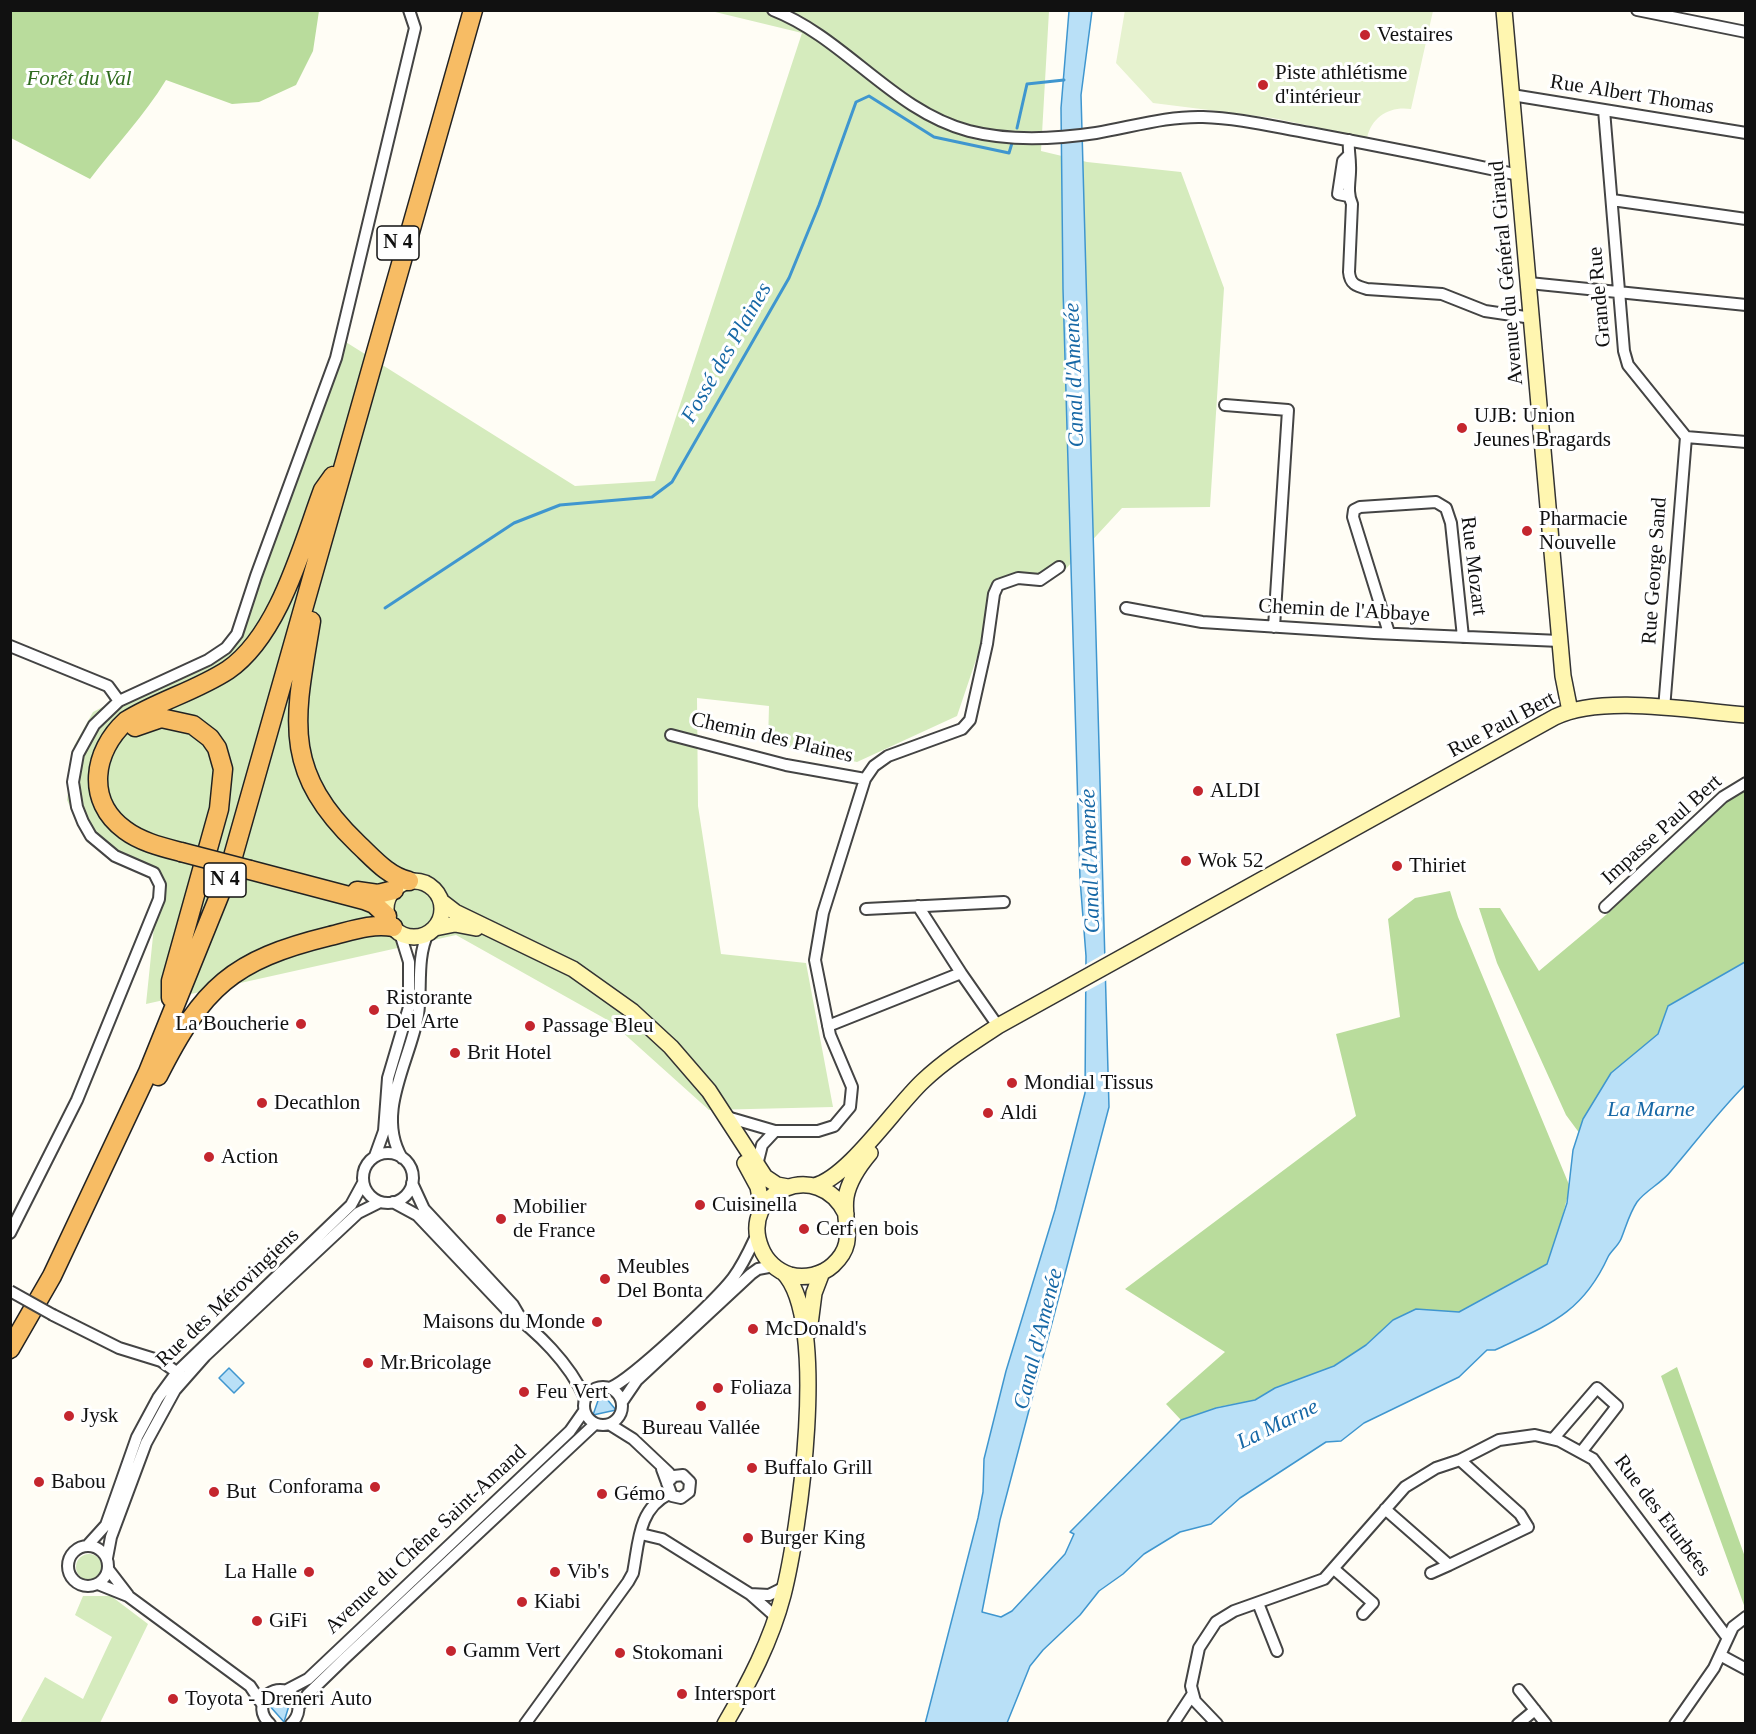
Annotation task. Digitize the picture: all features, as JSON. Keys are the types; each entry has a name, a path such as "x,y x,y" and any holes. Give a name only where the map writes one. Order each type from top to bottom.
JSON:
{"highway":[{"name":"N 4","path":"10,1335 46,1272 85,1191 171,998 236,822 465,10"},
{"name":"N 4","path":"10,1349 52,1276 148,1072 228,874 472,10"},
{"path":"319,553 321,569 298,710 298,745 302,764 322,804 335,821 401,885 378,894 137,838 114,820 100,793 97,771 100,757 110,738 126,721 229,669 261,637 279,605 323,490 333,476"},
{"path":"171,998 171,981 219,809 223,769 217,748 203,731 183,721 152,719 128,732 113,751 108,765 111,795 122,813 135,826 183,848"},
{"path":"251,866 374,904 393,925"},
{"path":"92,1194 106,1178 180,1034 192,1014 214,988 240,968 282,950 374,926 393,925"}],"main road":[{"name":"Avenue du Général Giraud","path":"1504,10 1560,641 1565,691 1570,711"},
{"name":"Rue Paul Bert","path":"952,1059 998,1026 1570,711 1615,706 1746,715"},
{"path":"806,1353 798,1298 793,1285 762,1252 757,1233 762,1209 761,1196 754,1179 704,1095 667,1053 628,1016 570,974 482,931 464,925 431,931 414,937 393,925 388,898 401,885 426,883 454,912 542,952 604,989 671,1047 709,1091 769,1180 788,1187 814,1186 835,1176 909,1095 934,1071 952,1059"},
{"path":"431,931 441,916 442,902"},
{"path":"778,1269 799,1276 822,1272 834,1264 845,1248 849,1228 846,1214 850,1183 861,1164 952,1059"},
{"path":"814,1186 830,1193 846,1214"},
{"path":"762,1209 768,1200 788,1187"},
{"path":"725,1724 753,1673 776,1617 785,1587 802,1496 806,1459 806,1353 814,1293 822,1272"}],"street":[{"path":"10,1233 76,1100 159,899 160,885 154,873 115,856 91,836 83,822 74,794 74,768 85,739 104,713 119,701 208,660 231,642 244,618 256,576 336,358 415,28 409,10"},
{"path":"773,10 799,23 909,103 939,120 981,133 1037,137 1094,133 1160,120 1206,117 1349,140 1519,175"},
{"path":"1637,10 1746,32"},
{"name":"Rue Albert Thomas","path":"1512,95 1746,133"},
{"name":"Grande Rue","path":"1604,110 1619,292 1628,365 1686,437"},
{"path":"1349,140 1348,156 1351,163 1348,196 1352,204 1350,280 1356,286 1367,289 1442,294 1495,313 1532,318"},
{"path":"1612,200 1746,219"},
{"path":"1528,283 1746,305"},
{"path":"1225,405 1288,410 1274,627"},
{"path":"1686,437 1746,442"},
{"name":"Rue George Sand","path":"1664,709 1686,437"},
{"name":"Rue Mozart","path":"1389,633 1353,513 1360,507 1436,502 1446,508 1451,523 1463,637"},
{"path":"727,1117 775,1131 827,1129 841,1120 850,1107 852,1087 828,1026 814,960 817,937 865,779 874,766 888,756 962,729 974,710 994,594 998,585 1018,578 1040,580 1059,567"},
{"name":"Chemin de l'Abbaye","path":"1126,608 1202,622 1560,641"},
{"path":"10,646 108,686 119,701"},
{"name":"Chemin des Plaines","path":"671,735 786,765 865,779"},
{"name":"Impasse Paul Bert","path":"1605,907 1723,797 1746,783"},
{"path":"866,909 1004,902"},
{"path":"918,906 998,1026"},
{"path":"393,925 409,962 409,1007 388,1078 384,1131 375,1156 365,1167 363,1183 369,1194 380,1202 393,1202 417,1215 507,1310 524,1322"},
{"path":"431,931 421,952 415,1030 399,1075 395,1095 393,1131 402,1158 411,1169 412,1183 424,1209 574,1375 585,1398 584,1411 595,1424 609,1424 633,1439 662,1470 670,1484 646,1512 633,1573 628,1582 525,1724"},
{"path":"828,1026 961,973"},
{"path":"757,1165 762,1144 775,1131"},
{"path":"375,1156 386,1153 402,1158"},
{"name":"Rue des Mérovingiens","path":"87,1546 106,1525 141,1429 158,1398 351,1205 363,1183"},
{"path":"393,1202 405,1195 412,1183"},
{"name":"Rue des Mérovingiens","path":"108,1564 111,1537 146,1443 181,1375 358,1213 380,1202"},
{"path":"610,1388 631,1374 731,1280 751,1249 757,1233"},
{"path":"633,1439 621,1414 622,1402 636,1380 751,1274 758,1269 778,1269"},
{"path":"10,1291 119,1348 161,1361 181,1375"},
{"path":"574,1375 597,1387 610,1388 618,1393 622,1402"},
{"path":"585,1398 597,1387"},
{"path":"1552,1439 1597,1388 1617,1406 1582,1451"},
{"name":"Avenue du Chêne Saint-Amand","path":"287,1690 301,1683 322,1665 570,1431 584,1411"},
{"path":"609,1424 621,1414"},
{"name":"Avenue du Chêne Saint-Amand","path":"291,1724 308,1694 595,1424"},
{"name":"Rue des Eturbées","path":"1192,1695 1195,1659 1209,1631 1223,1617 1318,1582 1334,1569 1385,1509 1413,1481 1436,1468 1460,1460 1499,1440 1535,1435 1582,1451 1606,1473 1726,1637"},
{"path":"1431,1573 1528,1527 1520,1514 1460,1460"},
{"path":"1385,1509 1449,1564"},
{"path":"640,1534 662,1539 750,1594 776,1617"},
{"path":"128,1596 99,1549 87,1546 77,1549 70,1556 69,1572 80,1584 98,1584 128,1596 250,1686 262,1704 262,1713 267,1722"},
{"path":"98,1584 108,1564"},
{"path":"1334,1569 1373,1603 1363,1614"},
{"path":"750,1594 769,1594 785,1587"},
{"path":"1258,1603 1277,1651"},
{"name":"Rue des Eturbées","path":"1712,1615 1733,1627"},
{"path":"1675,1724 1714,1668 1726,1637 1733,1627 1746,1617"},
{"path":"1720,1655 1746,1669"},
{"path":"250,1686 272,1691 287,1690 296,1696 299,1709 307,1724"},
{"path":"1519,1690 1546,1724"},
{"path":"262,1704 272,1691"},
{"path":"1173,1724 1192,1695 1201,1709 1217,1724"},
{"path":"1518,1724 1535,1710"}],"green space":[{"path":"1125,10 1433,11 1411,109 1396,109 1383,114 1369,130 1367,138 1273,118 1153,103 1116,63"},
{"name":"Forêt du Val","path":"10,11 319,11 313,51 296,85 259,102 232,104 166,80 90,179 11,138"},
{"path":"711,11 1049,11 1041,151 1087,162 1181,172 1224,288 1210,507 1122,508 1061,574 1002,583 957,716 857,762 768,743 769,706 697,698 698,806 721,954 806,963 833,1107 709,1110 611,1022 456,935 146,1004 159,878 111,858 87,842 67,800 74,746 93,712 226,644 341,339 575,486 655,481 802,33"},
{"path":"1745,788 1745,962 1668,1006 1658,1034 1612,1074 1601,1089 1580,1134 1566,1115 1497,963 1479,908 1500,908 1539,971 1613,909 1628,891 1711,811"},
{"path":"1450,891 1458,917 1570,1187 1557,1237 1547,1264 1459,1312 1416,1309 1393,1320 1366,1345 1334,1366 1275,1388 1255,1400 1218,1407 1181,1420 1166,1404 1225,1352 1125,1289 1356,1116 1336,1034 1400,1017 1388,919 1415,898"},
{"path":"1677,1367 1745,1557 1745,1608 1661,1376"},
{"path":"89,1554 98,1558 102,1567 98,1576 89,1580 80,1576 76,1567 80,1558"},
{"path":"83,1596 111,1596 148,1624 100,1723 20,1723 45,1677 83,1699 112,1637 75,1615"}],"water":[{"name":"La Marne","path":"1069,11 1092,11 1081,95 1109,1107 1000,1520 982,1612 1001,1617 1012,1611 1065,1554 1074,1534 1070,1532 1181,1420 1216,1408 1255,1400 1275,1388 1334,1366 1366,1345 1393,1320 1416,1309 1459,1312 1547,1264 1567,1203 1573,1150 1583,1119 1611,1073 1658,1034 1668,1006 1745,962 1745,1085 1667,1175 1637,1202 1620,1242 1609,1255 1598,1276 1587,1292 1562,1316 1495,1350 1487,1350 1459,1377 1364,1423 1341,1441 1326,1442 1240,1498 1211,1524 1180,1532 1144,1554 1123,1574 1099,1591 1080,1615 1043,1650 1030,1666 1007,1723 925,1724 978,1518 983,1492 984,1459 1006,1371 1055,1210 1085,1093 1086,956 1080,879 1063,289 1061,108"},
{"path":"229,1368 244,1383 234,1393 219,1378"},
{"path":"601,1392 616,1410 593,1415"},
{"path":"291,1699 284,1722 268,1704"}],"pier":[{"path":"1109,951 1109,979 1083,993 1083,966"}],"waterway":[{"name":"Fossé des Plaines","path":"1017,128 1027,84 1064,80"},
{"name":"Fossé des Plaines","path":"385,608 514,523 560,505 652,497 672,482 789,278 819,205 856,102 869,96 934,137 1009,153 1012,143"}],"place":[{"name":"Vestaires","path":"1365,35"},
{"name":"Piste athlétisme d'intérieur","path":"1263,85"},
{"name":"UJB: Union Jeunes Bragards","path":"1462,428"},
{"name":"Pharmacie Nouvelle","path":"1527,531"},
{"name":"ALDI","path":"1198,791"},
{"name":"Wok 52","path":"1186,861"},
{"name":"Thiriet","path":"1397,866"},
{"name":"Ristorante Del Arte","path":"374,1010"},
{"name":"La Boucherie","path":"301,1024"},
{"name":"Passage Bleu","path":"530,1026"},
{"name":"Brit Hotel","path":"455,1053"},
{"name":"Mondial Tissus","path":"1012,1083"},
{"name":"Decathlon","path":"262,1103"},
{"name":"Aldi","path":"988,1113"},
{"name":"Action","path":"209,1157"},
{"name":"Cuisinella","path":"700,1205"},
{"name":"Mobilier de France","path":"501,1219"},
{"name":"Cerf en bois","path":"804,1229"},
{"name":"Meubles Del Bonta","path":"605,1279"},
{"name":"Maisons du Monde","path":"597,1322"},
{"name":"McDonald's","path":"753,1329"},
{"name":"Mr.Bricolage","path":"368,1363"},
{"name":"Foliaza","path":"718,1388"},
{"name":"Feu Vert","path":"524,1392"},
{"name":"Bureau Vallée","path":"701,1406"},
{"name":"Jysk","path":"69,1416"},
{"name":"Buffalo Grill","path":"752,1468"},
{"name":"Babou","path":"39,1482"},
{"name":"Conforama","path":"375,1487"},
{"name":"But","path":"214,1492"},
{"name":"Gémo","path":"602,1494"},
{"name":"Burger King","path":"748,1538"},
{"name":"La Halle","path":"309,1572"},
{"name":"Vib's","path":"555,1572"},
{"name":"Kiabi","path":"522,1602"},
{"name":"GiFi","path":"257,1621"},
{"name":"Gamm Vert","path":"451,1651"},
{"name":"Stokomani","path":"620,1653"},
{"name":"Intersport","path":"682,1694"},
{"name":"Toyota - Dreneri Auto","path":"173,1699"}],"water label":[{"name":"Canal d'Amenée","path":"1075,375"},
{"name":"Canal d'Amenée","path":"1091,861"},
{"name":"Canal d'Amenée","path":"1039,1339"}]}
